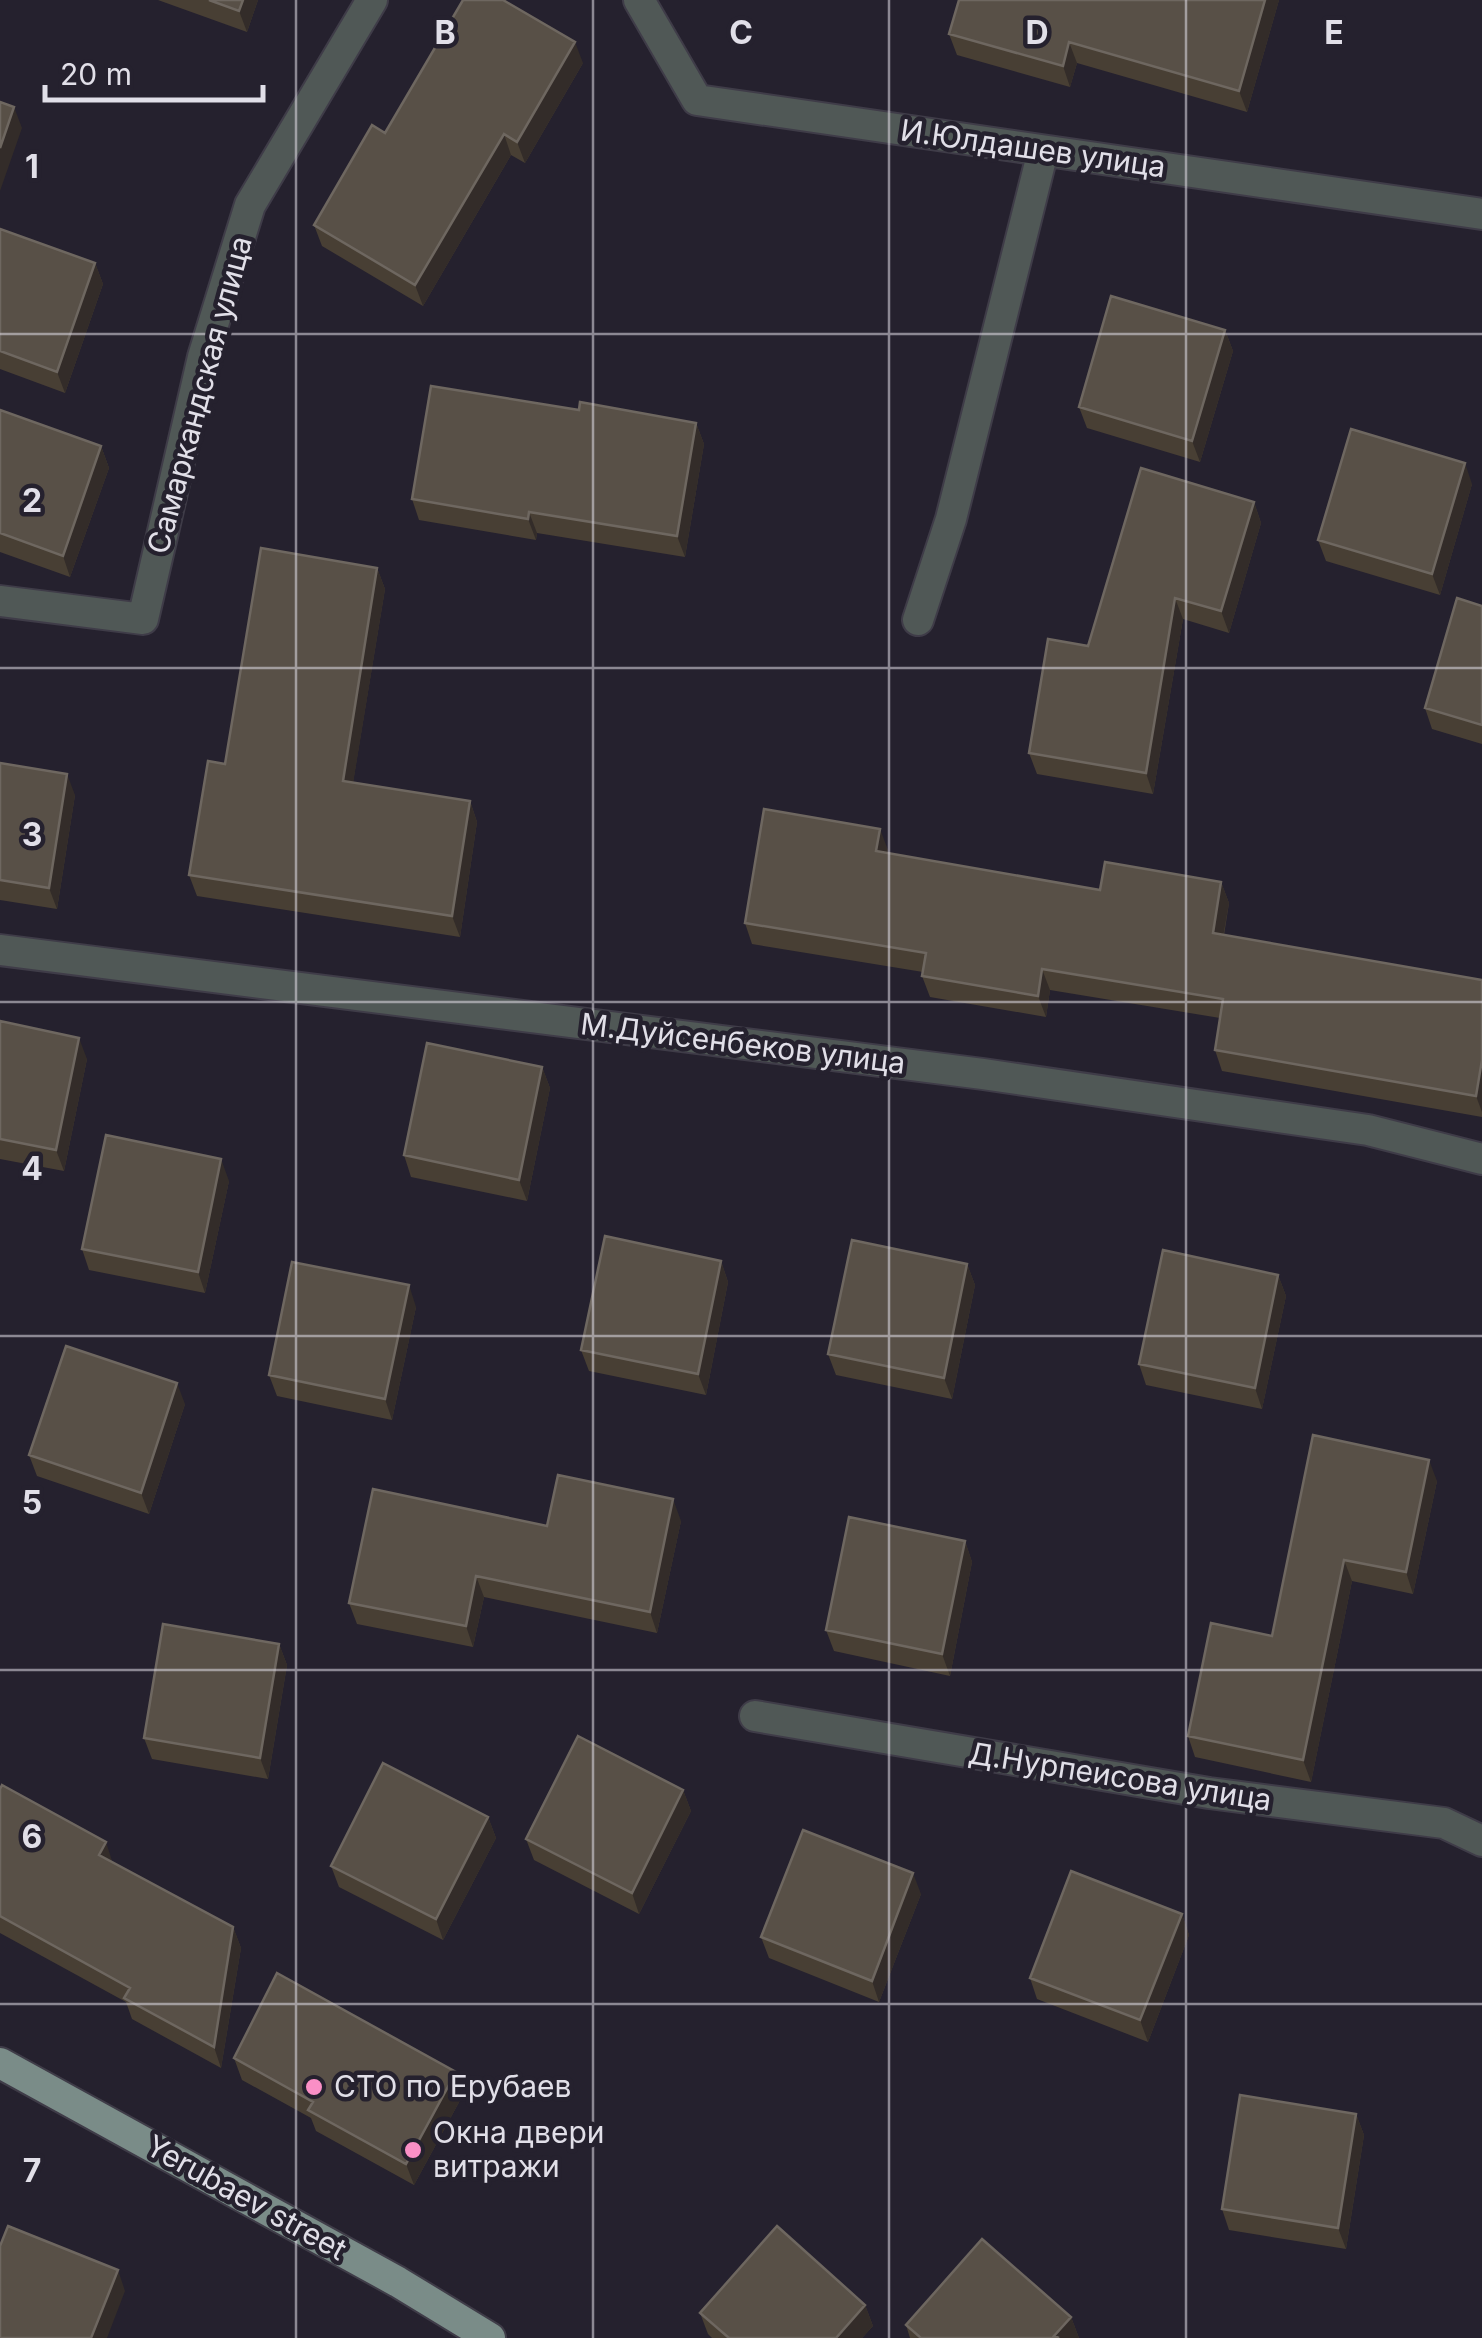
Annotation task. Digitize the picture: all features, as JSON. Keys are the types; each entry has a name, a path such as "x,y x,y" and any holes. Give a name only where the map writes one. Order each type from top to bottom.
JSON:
{"main road":[{"name":"Yerubaev street","path":"0,2063 398,2282 490,2338"}],"street":[{"name":"Самаркандская улица","path":"0,601 143,619 203,357 250,205 372,0"},
{"name":"И.Юлдашев улица","path":"640,0 697,100 1482,214"},
{"path":"918,620 951,519 1043,151"},
{"name":"М.Дуйсенбеков улица","path":"0,950 983,1074 1368,1130 1482,1160"},
{"name":"Д.Нурпеисова улица","path":"754,1716 1209,1794 1444,1822 1482,1841"}],"building":[{"path":"209,0 243,0 239,11"},
{"path":"463,0 503,0 575,42 517,142 504,134 415,285 314,225 372,125 385,133"},
{"path":"959,0 1265,0 1239,91 1069,42 1063,66 949,34"},
{"path":"0,102 14,107 0,148"},
{"path":"0,229 95,263 57,372 0,351"},
{"path":"1111,296 1225,330 1192,441 1079,407"},
{"path":"431,386 579,410 580,402 696,423 677,536 529,512 528,519 412,499"},
{"path":"0,410 101,446 63,556 0,533"},
{"path":"1351,429 1465,463 1432,574 1318,540"},
{"path":"1141,468 1254,502 1221,611 1175,598 1146,773 1029,753 1048,639 1088,646"},
{"path":"261,548 377,568 343,781 470,801 452,916 189,875 208,761 225,764"},
{"path":"1457,598 1482,606 1482,725 1425,708"},
{"path":"0,763 67,774 49,888 0,880"},
{"path":"764,809 880,829 876,851 1100,890 1105,862 1221,882 1213,933 1482,980 1482,1060 1476,1096 1215,1050 1223,999 1042,969 1038,996 922,976 926,953 745,923"},
{"path":"0,1021 79,1038 56,1150 0,1139"},
{"path":"427,1043 542,1067 519,1180 404,1155"},
{"path":"106,1135 221,1159 198,1272 82,1249"},
{"path":"605,1236 721,1261 698,1374 581,1350"},
{"path":"852,1240 967,1264 944,1378 828,1354"},
{"path":"1163,1250 1278,1275 1255,1388 1139,1364"},
{"path":"292,1262 409,1285 385,1399 269,1375"},
{"path":"66,1346 177,1383 141,1493 29,1455"},
{"path":"1313,1435 1429,1460 1406,1572 1344,1560 1303,1760 1188,1736 1211,1623 1272,1636"},
{"path":"558,1475 673,1499 650,1612 476,1576 466,1626 349,1603 373,1489 547,1526"},
{"path":"849,1517 965,1541 942,1654 826,1630"},
{"path":"163,1624 279,1644 260,1758 144,1738"},
{"path":"578,1736 683,1790 632,1893 526,1839"},
{"path":"383,1763 488,1817 436,1919 331,1866"},
{"path":"2,1785 106,1842 99,1855 233,1927 214,2047 124,1998 130,1988 0,1916"},
{"path":"803,1830 913,1873 872,1981 761,1937"},
{"path":"1071,1871 1182,1914 1140,2020 1030,1978"},
{"path":"277,1973 456,2072 406,2164 308,2110 313,2102 234,2058"},
{"path":"1240,2095 1356,2114 1338,2228 1222,2209"},
{"path":"8,2226 118,2270 91,2338 0,2338 0,2246"},
{"path":"777,2226 865,2305 836,2338 729,2338 700,2313"},
{"path":"982,2239 1071,2317 1054,2336 1059,2338 921,2338 906,2325"}],"place":[{"name":"СТО по Ерубаев","path":"314,2087"},
{"name":"Окна двери витражи","path":"413,2150"}]}
